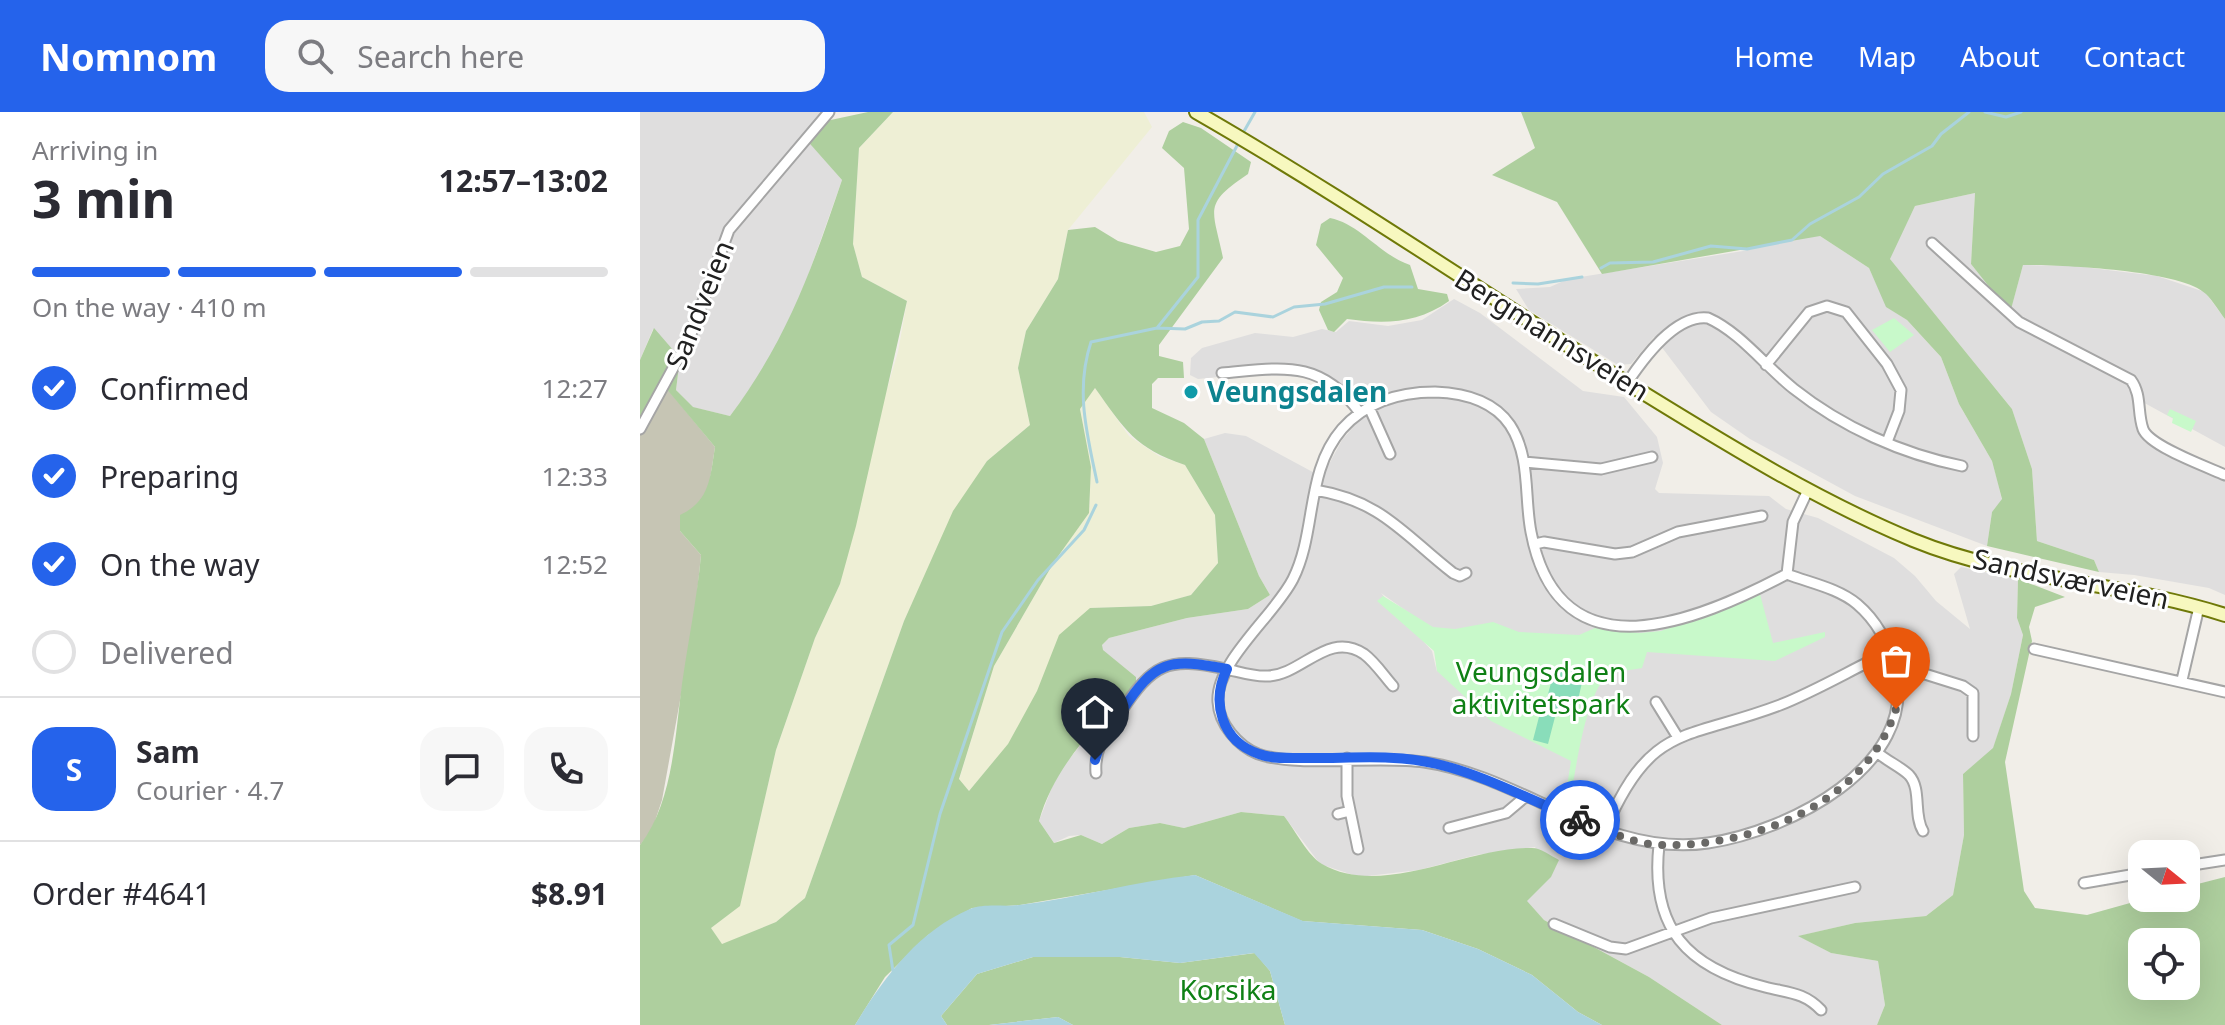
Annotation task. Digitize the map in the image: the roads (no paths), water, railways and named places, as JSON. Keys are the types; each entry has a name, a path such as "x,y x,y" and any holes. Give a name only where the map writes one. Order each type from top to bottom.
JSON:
{"main road":[{"name":"Bergmannsveien","path":"1196,112 1627,383 1808,490 1917,542"},
{"name":"Sandsværveien","path":"1917,542 2008,569 2132,590 2225,615"}],"street":[{"name":"Sandveien","path":"640,429 690,337 729,230 829,112"},
{"path":"1932,243 2019,322 2131,380 2138,394 2143,428 2151,440 2225,475"},
{"path":"1766,365 1809,312 1822,306 1846,312 1887,364 1901,390 1899,411 1887,442"},
{"path":"1627,383 1654,349 1681,326 1698,317 1718,324 1814,404 1887,442 1962,466"},
{"path":"1222,373 1300,368 1321,377 1364,410 1390,454"},
{"path":"1454,393 1478,399 1509,423 1524,462 1535,544 1547,579 1567,605 1592,621 1621,628 1660,625 1729,601 1787,574 1854,601 1875,623 1891,651 1897,677 1896,709 1878,753 1841,786 1772,827 1705,844 1659,845 1605,830 1435,763 1280,758 1260,754 1244,746 1232,734 1220,713 1218,692 1227,669 1293,580 1327,453 1343,428 1364,410 1394,396 1454,393"},
{"path":"1524,462 1601,469 1652,457"},
{"path":"1315,490 1363,502 1394,522 1453,573 1460,576 1466,573"},
{"path":"1787,574 1793,522 1808,490"},
{"path":"1535,544 1544,542 1623,553 1678,532 1762,516"},
{"path":"2182,680 2199,607"},
{"path":"1096,773 1095,760 1100,741 1143,679 1162,667 1188,662 1271,677 1284,673 1319,652 1342,647 1365,654 1393,686"},
{"path":"2034,649 2225,692"},
{"path":"1891,651 1912,670 1963,686 1973,693 1973,736"},
{"path":"1605,830 1632,777 1649,757 1677,736 1782,704 1891,651"},
{"path":"1656,702 1677,736"},
{"path":"1878,753 1913,781 1918,822 1923,831"},
{"path":"1347,758 1350,811 1358,849"},
{"path":"1449,828 1497,817 1525,797"},
{"path":"1338,814 1350,811"},
{"path":"1659,845 1660,898 1672,933 1708,966 1765,987 1800,994 1821,1010"},
{"path":"2200,864 2225,860"},
{"path":"2084,883 2128,875"},
{"path":"1554,924 1610,947 1626,949 1723,915 1855,887"}],"water":[{"path":"1195,875 1303,921 1422,930 1478,949 1532,975 1578,1012 1602,1025 1285,1025 1270,971 1254,953 1180,963 1120,957 1033,957 977,974 941,1016 947,1025 855,1025 890,974 918,943 951,918 970,909 1041,902"},
{"path":"1058,1017 1073,1025 989,1025"}],"waterway":[{"path":"1243,133 1255,112"},
{"path":"1601,268 1610,263 1653,262 1711,246 1747,249 1792,240 1810,224 1859,197 1883,174 1932,146 1941,134 1969,112"},
{"path":"1985,112 2006,117 2021,112"},
{"path":"1157,328 1198,277 1198,220 1240,140"},
{"path":"1513,283 1538,284 1582,277"},
{"path":"1097,482 1086,429 1083,395 1091,342 1157,328 1185,329 1202,322 1219,321 1235,312 1273,317 1294,307 1325,304 1384,287 1412,287"},
{"path":"893,971 889,945 913,925 940,814 1002,632 1038,580 1084,530 1096,505"}],"place":[{"name":"Veungsdalen","path":"1191,392"}],"park label":[{"name":"Veungsdalen aktivitetspark","path":"1541,688"},
{"name":"Korsika","path":"1228,990"}]}
